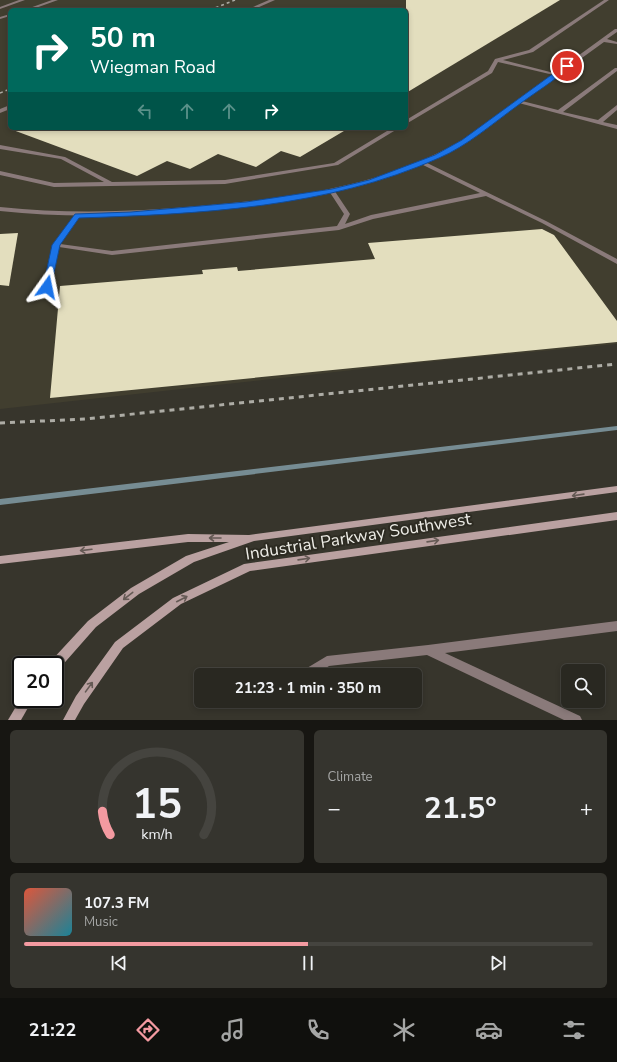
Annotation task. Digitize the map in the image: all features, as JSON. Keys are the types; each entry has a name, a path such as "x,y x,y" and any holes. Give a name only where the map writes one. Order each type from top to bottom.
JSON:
{"main road":[{"name":"Industrial Parkway Southwest","path":"63,656 92,624 135,591 190,559 254,538 617,490"},
{"name":"Industrial Parkway Southwest","path":"68,720 80,700 119,645 177,601 248,567 617,516"},
{"path":"0,560 188,538 254,538"},
{"path":"14,720 21,708"}],"street":[{"path":"0,8 23,0"},
{"path":"32,8 56,0"},
{"path":"253,8 273,0"},
{"path":"408,121 490,72 497,60 531,51 607,0"},
{"path":"0,209 77,216 131,214 234,206 284,200 372,182 423,163 464,141 617,30"},
{"path":"603,40 617,43"},
{"path":"497,60 556,75"},
{"path":"559,112 617,69"},
{"path":"518,102 617,127"},
{"path":"599,122 617,106"},
{"path":"0,173 54,185 225,182 336,164 393,130"},
{"path":"0,147 63,158 111,184"},
{"path":"423,163 544,222 617,262"},
{"path":"332,191 347,214 338,228"},
{"path":"56,245 112,253 338,228 371,217 486,194"},
{"path":"47,287 56,245 77,216"},
{"path":"316,668 327,661 617,626"},
{"path":"428,650 576,720"}],"shaded area":[{"path":"0,0 617,0 617,344 416,363 0,409"}],"building":[{"path":"406,0 560,0 408,92 408,8 406,8"},
{"path":"13,130 346,130 300,157 281,151 256,167 218,154 190,169 167,161 137,176"},
{"path":"542,229 554,235 617,321 617,342 50,398 60,286 203,274 202,270 237,267 238,271 375,259 368,243"},
{"path":"18,233 9,286 0,285 0,234"}],"waterway":[{"path":"0,502 617,428"}],"railway":[{"path":"215,8 235,0"},
{"path":"0,93 8,90"},
{"path":"0,423 85,419 617,364"}],"route":[{"path":"47,287 56,245 77,216 131,214 234,206 284,200 372,182 437,156 464,141 567,66"}]}
